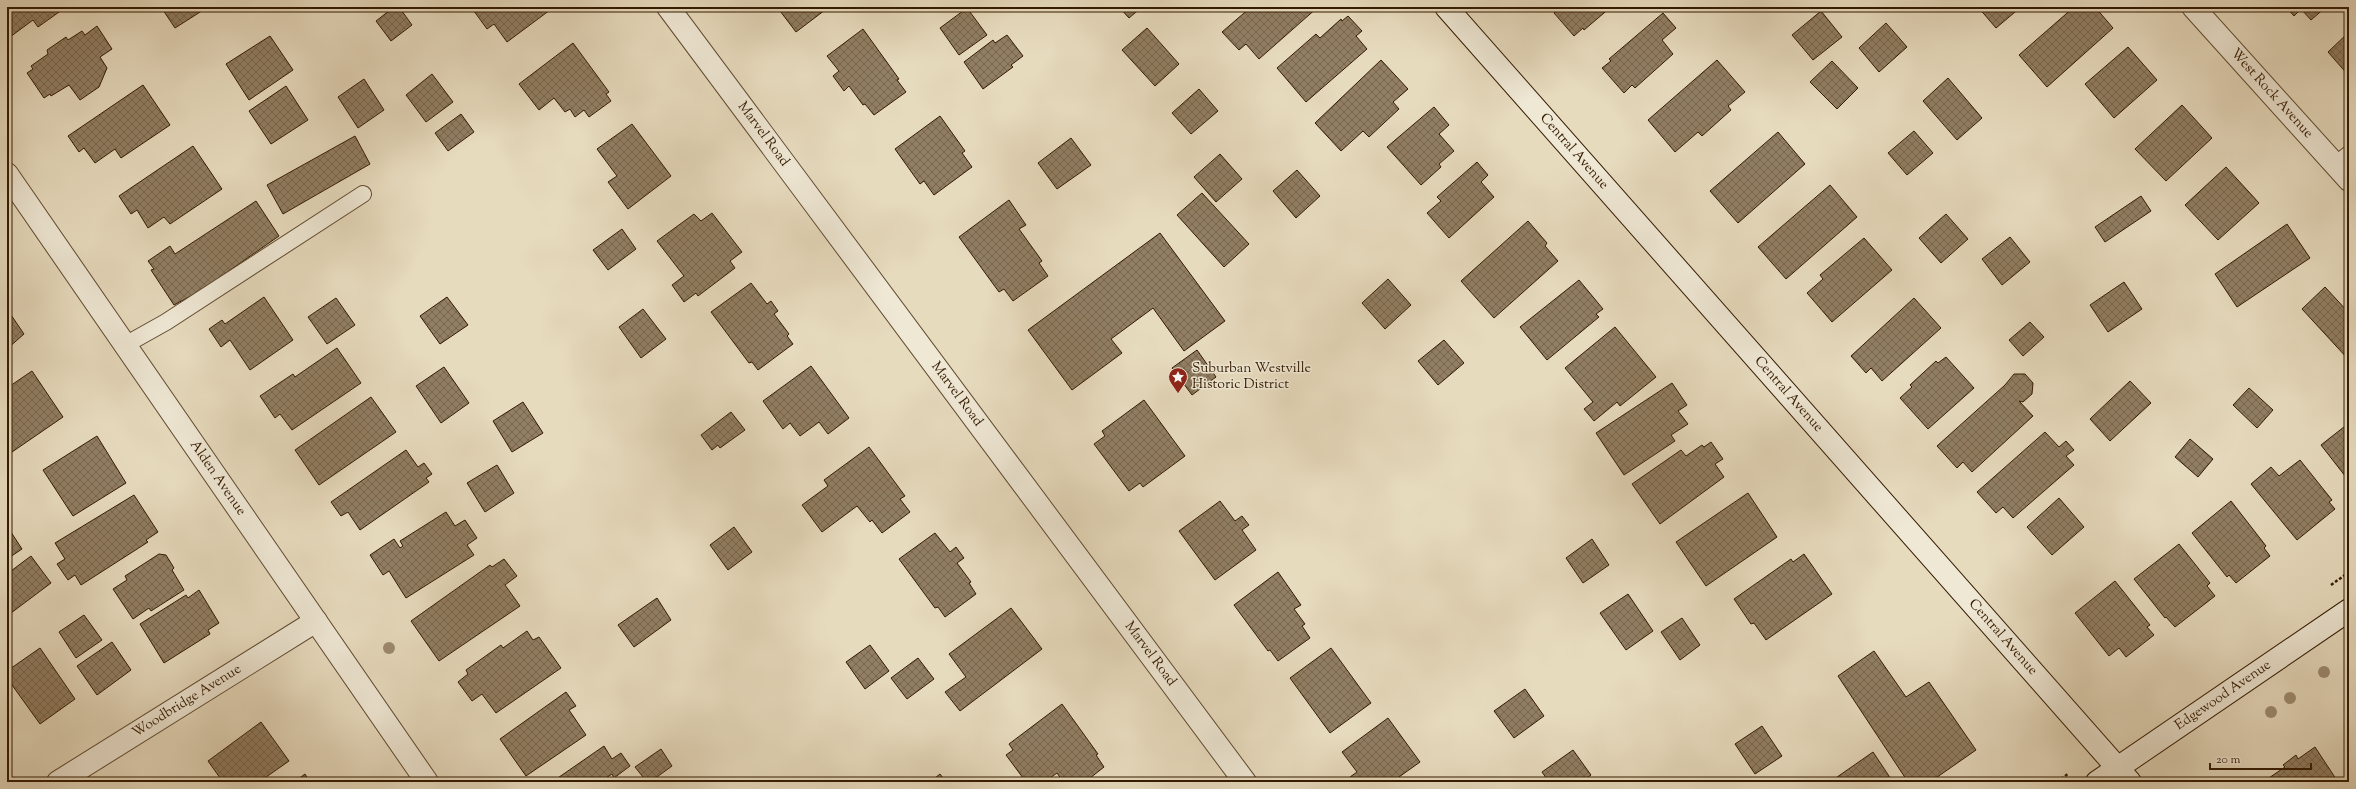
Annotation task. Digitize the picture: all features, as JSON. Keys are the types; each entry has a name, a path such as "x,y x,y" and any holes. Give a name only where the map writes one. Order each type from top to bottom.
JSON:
{"street":[{"name":"Marvel Road","path":"668,7 1245,782"},
{"name":"Central Avenue","path":"1446,7 2124,775"},
{"name":"West Rock Avenue","path":"2193,7 2344,167"},
{"name":"Alden Avenue","path":"7,174 427,782"},
{"name":"Edgewood Avenue","path":"2097,782 2124,775 2349,610"},
{"name":"Woodbridge Avenue","path":"58,782 316,621"}],"lane":[{"path":"125,345 166,322 363,194"}],"building":[{"path":"7,7 66,7 38,27 33,20 10,37 7,33"},
{"path":"161,7 208,7 175,28"},
{"path":"394,7 399,7 412,25 391,41 376,21"},
{"path":"471,7 548,7 550,10 507,42 494,24 487,29"},
{"path":"777,7 829,7 796,32"},
{"path":"1119,7 1142,7 1129,18"},
{"path":"1251,7 1318,7 1259,59 1246,44 1239,50 1222,32"},
{"path":"1561,7 1611,7 1584,30 1583,28 1574,36 1554,13"},
{"path":"1978,7 2021,7 1996,28"},
{"path":"2074,7 2095,7 2113,28 2047,87 2019,55"},
{"path":"2286,7 2326,7 2311,20 2301,9 2294,16"},
{"path":"967,8 987,35 959,55 940,28"},
{"path":"1821,11 1842,37 1813,60 1792,35"},
{"path":"1663,13 1676,28 1662,40 1673,54 1635,88 1632,85 1624,93 1602,68 1611,61 1609,59"},
{"path":"1348,16 1362,31 1356,36 1367,49 1306,102 1277,68 1316,34 1320,38 1341,19 1342,21"},
{"path":"1886,23 1907,47 1879,72 1859,48"},
{"path":"97,26 112,49 100,57 107,68 99,87 80,100 69,85 51,96 50,94 44,98 27,73 33,69 31,66 48,54 47,50 66,37 68,40 82,31 85,35"},
{"path":"1147,28 1179,64 1155,86 1122,50"},
{"path":"863,29 899,79 897,80 906,92 874,115 865,104 863,105 849,86 844,91 833,76 839,71 827,56"},
{"path":"2349,32 2349,76 2328,52"},
{"path":"1007,35 1023,56 1011,65 1013,67 983,89 964,62 993,40 995,43"},
{"path":"270,36 293,70 249,100 226,64"},
{"path":"573,43 609,92 606,94 611,101 589,117 584,110 575,117 570,109 565,112 554,98 539,110 519,84"},
{"path":"2128,47 2157,80 2114,118 2085,84"},
{"path":"1381,60 1408,89 1393,102 1399,109 1369,137 1363,131 1341,151 1315,123"},
{"path":"1717,60 1745,92 1728,106 1731,110 1702,136 1698,132 1675,152 1648,120"},
{"path":"1832,61 1858,88 1837,109 1810,82"},
{"path":"432,74 453,102 426,122 406,95"},
{"path":"1948,78 1982,118 1957,140 1923,101"},
{"path":"364,79 384,110 358,128 338,97"},
{"path":"143,85 170,125 121,158 115,149 95,163 84,148 79,152 68,136"},
{"path":"286,86 308,120 271,144 249,111"},
{"path":"1199,89 1218,111 1191,134 1172,113"},
{"path":"2182,105 2212,138 2166,181 2135,149"},
{"path":"1434,107 1449,125 1439,134 1454,151 1439,164 1441,167 1421,185 1387,147"},
{"path":"461,114 474,132 448,151 435,133"},
{"path":"940,116 965,151 962,153 972,167 934,195 924,181 920,184 895,149"},
{"path":"632,124 671,176 628,209 608,182 617,176 597,149"},
{"path":"1914,131 1933,153 1907,175 1888,153"},
{"path":"1778,132 1805,164 1738,223 1710,191"},
{"path":"355,136 370,164 283,214 267,185"},
{"path":"1071,138 1091,165 1057,189 1038,163"},
{"path":"193,146 222,189 170,224 164,217 148,228 137,210 131,214 119,196"},
{"path":"1220,154 1242,179 1216,202 1194,177"},
{"path":"1477,162 1488,175 1481,182 1494,197 1449,238 1427,213 1441,201 1437,197"},
{"path":"2226,167 2259,203 2218,240 2185,205"},
{"path":"1297,170 1320,196 1296,218 1273,191"},
{"path":"1830,185 1857,217 1786,279 1758,247"},
{"path":"1202,193 1249,244 1224,267 1177,215"},
{"path":"2141,196 2151,211 2105,242 2095,227"},
{"path":"1009,200 1026,225 1019,229 1042,261 1039,263 1048,276 1013,301 1004,289 999,292 959,237"},
{"path":"256,201 279,236 200,291 174,305 151,270 154,269 148,261 170,246 175,254"},
{"path":"712,213 742,252 730,261 735,268 698,296 696,293 684,302 672,285 684,276 657,241 694,214 701,221"},
{"path":"1946,214 1968,239 1941,263 1919,238"},
{"path":"1528,221 1547,243 1545,246 1558,261 1494,318 1461,281"},
{"path":"2287,224 2310,258 2237,307 2215,274"},
{"path":"622,229 636,249 608,270 593,250"},
{"path":"1160,233 1225,321 1184,351 1153,308 1111,339 1122,353 1072,390 1028,330"},
{"path":"2010,237 2030,262 2002,285 1982,259"},
{"path":"1864,238 1892,270 1832,322 1807,293 1823,279 1820,275"},
{"path":"1388,279 1411,305 1385,329 1362,303"},
{"path":"1579,280 1603,309 1596,314 1599,317 1547,360 1520,327"},
{"path":"2124,282 2142,309 2108,332 2090,305"},
{"path":"751,283 767,304 771,301 778,311 774,314 789,334 787,336 793,344 758,370 752,362 749,363 711,312"},
{"path":"2325,287 2349,313 2348,359 2302,309"},
{"path":"264,297 293,340 250,370 230,340 221,347 209,329 222,320 225,324"},
{"path":"447,297 468,325 440,344 420,316"},
{"path":"336,298 355,325 327,344 308,317"},
{"path":"1914,298 1941,328 1882,381 1871,368 1866,373 1851,356"},
{"path":"7,309 24,334 7,349"},
{"path":"643,309 666,339 641,358 619,327"},
{"path":"2030,322 2044,337 2023,356 2009,340"},
{"path":"1615,327 1656,377 1620,406 1617,402 1594,421 1584,409 1593,402 1565,368"},
{"path":"1444,340 1464,363 1438,385 1418,361"},
{"path":"337,348 361,383 292,430 280,414 275,418 260,396 293,374 295,377"},
{"path":"1197,350 1216,377 1192,395 1172,368"},
{"path":"1946,357 1974,388 1928,429 1900,398 1912,387 1910,385 1936,361 1938,363"},
{"path":"811,366 849,418 828,434 819,422 800,436 790,423 783,429 763,401"},
{"path":"444,367 469,403 441,423 416,386"},
{"path":"2349,370 2349,379 2344,374"},
{"path":"32,371 63,417 12,452 7,446 7,388"},
{"path":"2014,374 2025,374 2033,383 2032,394 2023,402 2019,401 2033,416 1972,472 1963,462 1957,468 1937,446 2005,385"},
{"path":"2130,381 2151,403 2110,441 2090,419"},
{"path":"1672,383 1687,405 1678,411 1688,424 1671,435 1675,441 1624,475 1596,433"},
{"path":"2249,388 2273,410 2257,428 2233,405"},
{"path":"371,397 396,432 319,485 295,450"},
{"path":"1144,400 1185,456 1143,487 1140,483 1129,491 1094,444 1105,436 1102,431"},
{"path":"523,402 543,433 512,452 493,421"},
{"path":"731,412 745,430 720,448 718,445 712,450 701,435"},
{"path":"2349,423 2349,481 2321,445"},
{"path":"2045,432 2059,447 2066,441 2074,450 2066,456 2074,465 2013,518 2003,507 1996,513 1977,492"},
{"path":"97,436 126,483 73,516 43,470"},
{"path":"2190,439 2213,459 2198,477 2175,457"},
{"path":"1711,442 1723,459 1715,464 1724,477 1660,524 1632,484 1681,450 1686,456 1702,445 1704,447"},
{"path":"869,447 905,496 900,499 910,512 882,533 872,520 870,522 857,506 822,532 802,505 828,486 824,480"},
{"path":"406,450 418,467 424,463 432,474 426,478 429,482 360,530 348,512 341,516 331,502"},
{"path":"2300,460 2332,500 2329,502 2335,509 2297,540 2251,484 2271,467 2279,476"},
{"path":"497,465 514,493 485,512 467,483"},
{"path":"1748,493 1777,537 1706,586 1676,542"},
{"path":"134,495 158,532 146,540 148,542 81,585 75,575 68,580 57,564 65,559 55,543"},
{"path":"2059,498 2084,527 2052,555 2027,527"},
{"path":"1220,501 1235,521 1242,516 1249,525 1242,530 1256,550 1215,580 1179,531"},
{"path":"2231,501 2266,546 2264,548 2270,556 2236,583 2229,575 2227,577 2192,533"},
{"path":"446,512 455,526 465,520 477,538 467,545 474,555 406,598 389,571 383,575 370,555 394,539 400,548 403,546 400,541"},
{"path":"7,526 22,549 7,559"},
{"path":"734,527 752,552 728,570 710,545"},
{"path":"935,533 950,552 956,547 964,558 957,563 971,582 969,583 976,594 945,617 938,607 935,608 899,559"},
{"path":"1592,539 1609,565 1583,583 1566,558"},
{"path":"2179,544 2210,583 2207,586 2215,596 2175,627 2166,617 2165,618 2134,579"},
{"path":"159,554 166,555 174,568 172,570 184,590 151,611 149,608 133,619 113,589 127,580 125,576"},
{"path":"1804,554 1832,594 1766,640 1754,623 1751,624 1734,599 1791,559 1793,562"},
{"path":"31,556 51,583 7,616 7,574"},
{"path":"504,559 517,576 505,585 520,606 439,661 411,621 490,565 492,567"},
{"path":"1278,572 1301,605 1294,609 1305,624 1302,626 1310,638 1278,661 1270,650 1268,651 1234,605"},
{"path":"2115,581 2150,625 2147,627 2154,635 2126,657 2119,648 2109,656 2075,613"},
{"path":"199,590 219,623 208,630 210,634 164,663 140,624 186,595 188,598"},
{"path":"1628,594 1653,631 1626,650 1600,613"},
{"path":"657,598 671,620 634,647 618,625"},
{"path":"1011,608 1042,649 960,711 945,692 966,677 949,654"},
{"path":"84,615 102,640 76,658 59,632"},
{"path":"1682,618 1700,645 1680,660 1661,632"},
{"path":"527,631 533,640 539,637 561,668 496,713 482,694 472,701 458,682 468,674 466,670 501,645 503,648"},
{"path":"112,642 131,670 97,695 77,666"},
{"path":"870,645 889,671 865,689 846,662"},
{"path":"40,648 75,699 40,724 7,678 7,671"},
{"path":"1331,648 1371,703 1330,733 1290,678"},
{"path":"1874,651 1906,697 1929,682 1976,750 1930,782 1908,782 1838,676"},
{"path":"918,658 934,679 907,699 891,678"},
{"path":"1525,689 1544,716 1514,738 1494,711"},
{"path":"566,692 576,706 569,710 586,735 526,776 500,739"},
{"path":"1062,704 1098,754 1096,755 1104,767 1085,782 1067,782 1065,779 1062,780 1057,773 1044,782 1026,782 1006,755 1013,750 1009,744"},
{"path":"1388,718 1420,762 1392,782 1353,782 1350,777 1357,772 1342,752"},
{"path":"261,722 289,761 259,782 223,782 208,761"},
{"path":"1762,726 1782,756 1755,774 1735,744"},
{"path":"604,746 612,759 621,753 630,766 614,778 612,774 603,780 604,782 552,782"},
{"path":"2315,747 2338,782 2263,782 2285,767 2283,765 2296,755 2298,759"},
{"path":"661,749 672,766 650,782 647,782 635,767"},
{"path":"1573,750 1591,775 1581,782 1549,782 1542,772"},
{"path":"1873,752 1893,782 1830,782"},
{"path":"305,774 310,782 294,782"},
{"path":"940,774 946,782 930,782"}],"place":[{"name":"Suburban Westville Historic District","path":"1178,394"}]}
